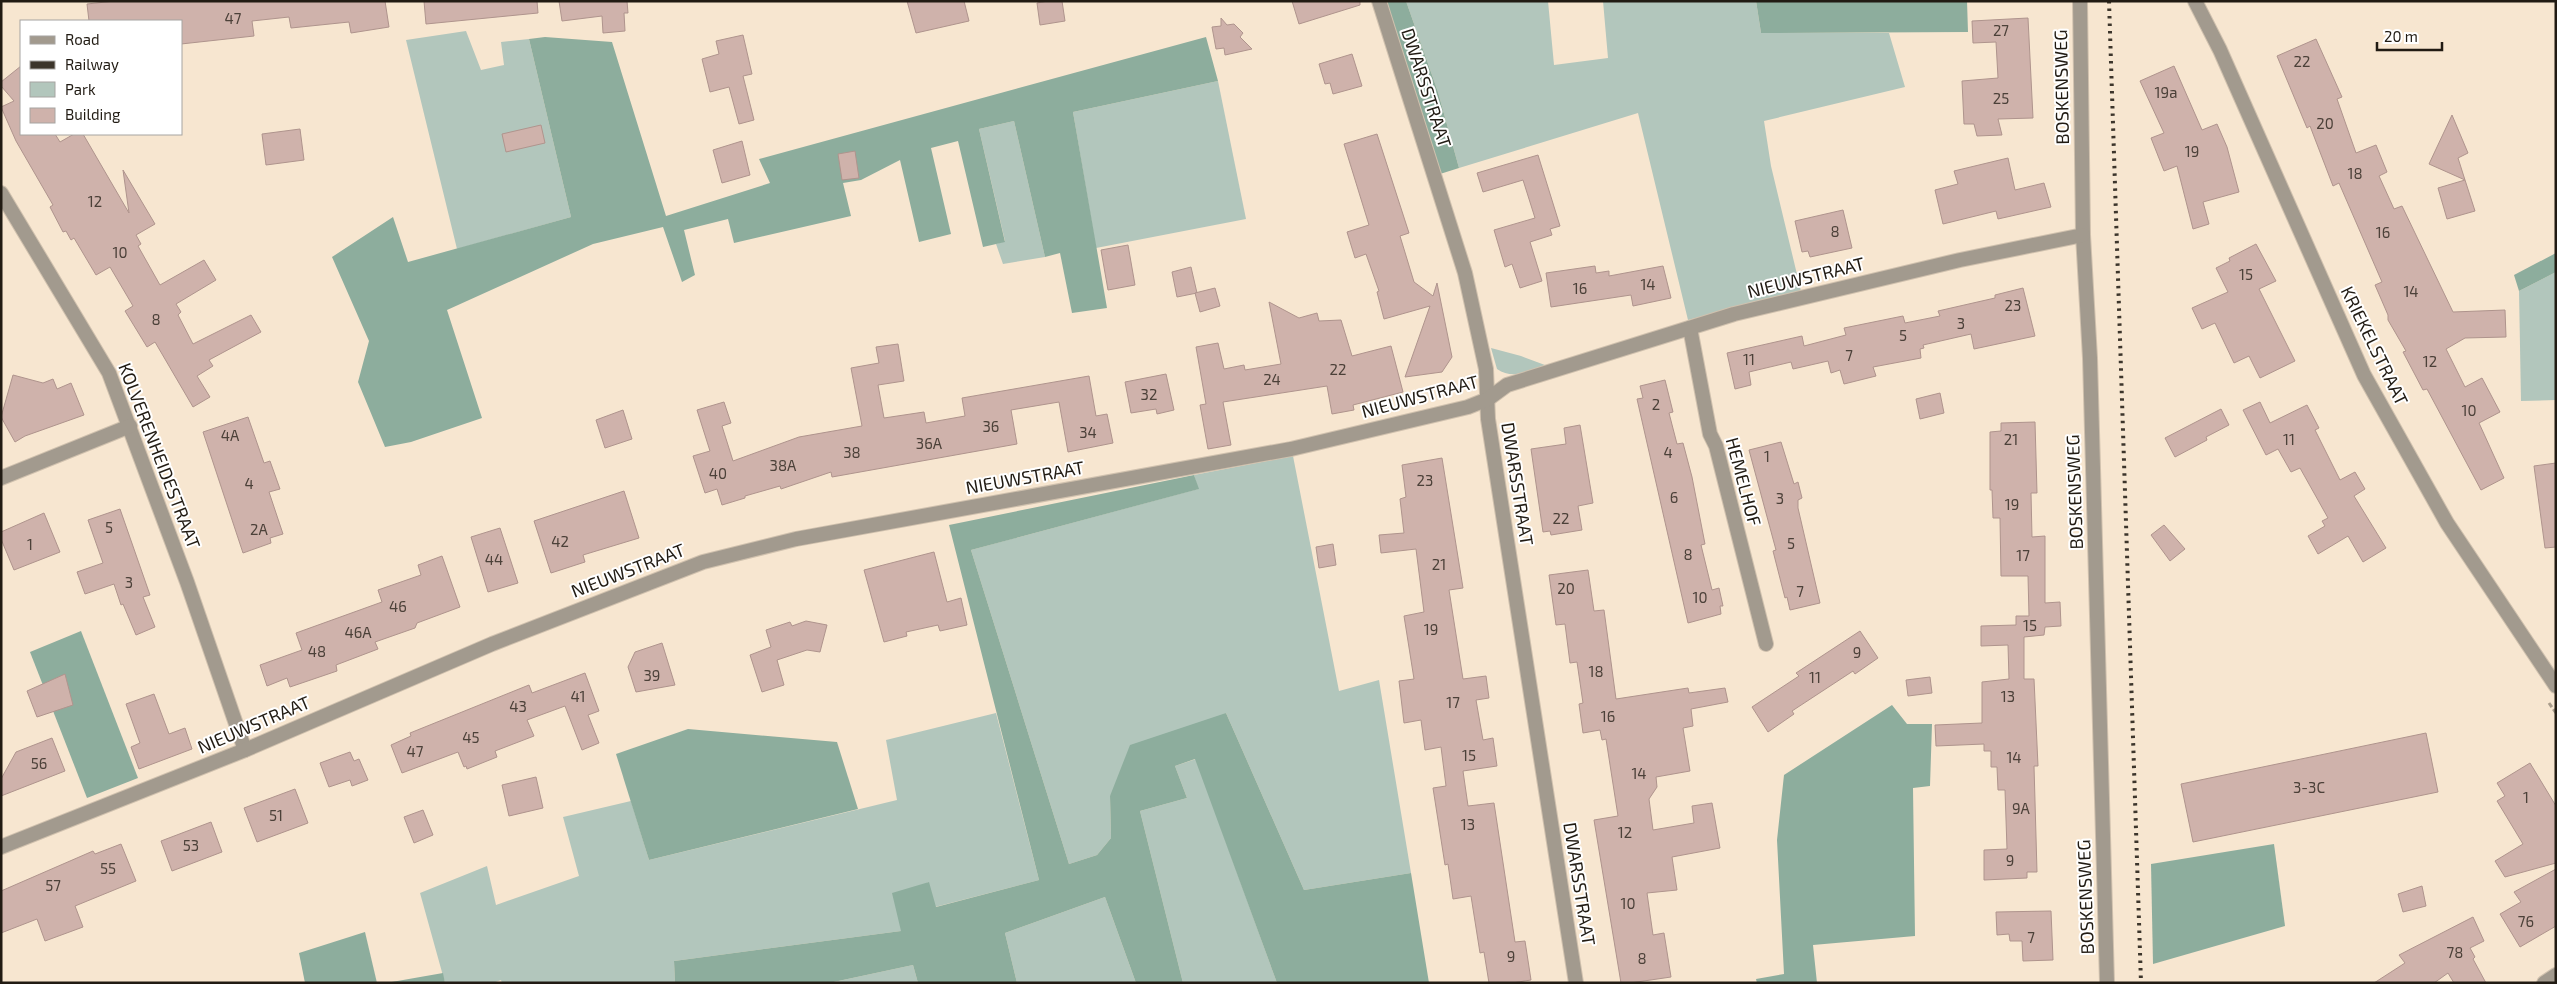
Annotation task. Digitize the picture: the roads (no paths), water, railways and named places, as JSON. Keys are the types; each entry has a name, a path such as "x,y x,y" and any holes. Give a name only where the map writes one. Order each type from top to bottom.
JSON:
{"street":[{"name":"DWARSSTRAAT","path":"1379,1 1465,273 1486,369 1488,419 1576,983"},
{"name":"BOSKENSWEG","path":"2080,1 2083,235 2090,358 2108,983"},
{"name":"KRIEKELSTRAAT","path":"2195,1 2224,59 2364,375 2447,524 2556,686"},
{"name":"KOLVERENHEIDESTRAAT","path":"1,193 109,373 130,426 245,750"},
{"name":"NIEUWSTRAAT","path":"1,847 245,750 492,644 703,562 796,539 1291,449 1468,407 1488,399 1507,385 1734,314 1960,260 2083,235"},
{"name":"HEMELHOF","path":"1690,328 1710,434 1718,456 1766,644"},
{"path":"1,478 130,426"},
{"path":"2544,983 2556,975"}],"railway":[{"path":"2109,1 2141,983"}]}
